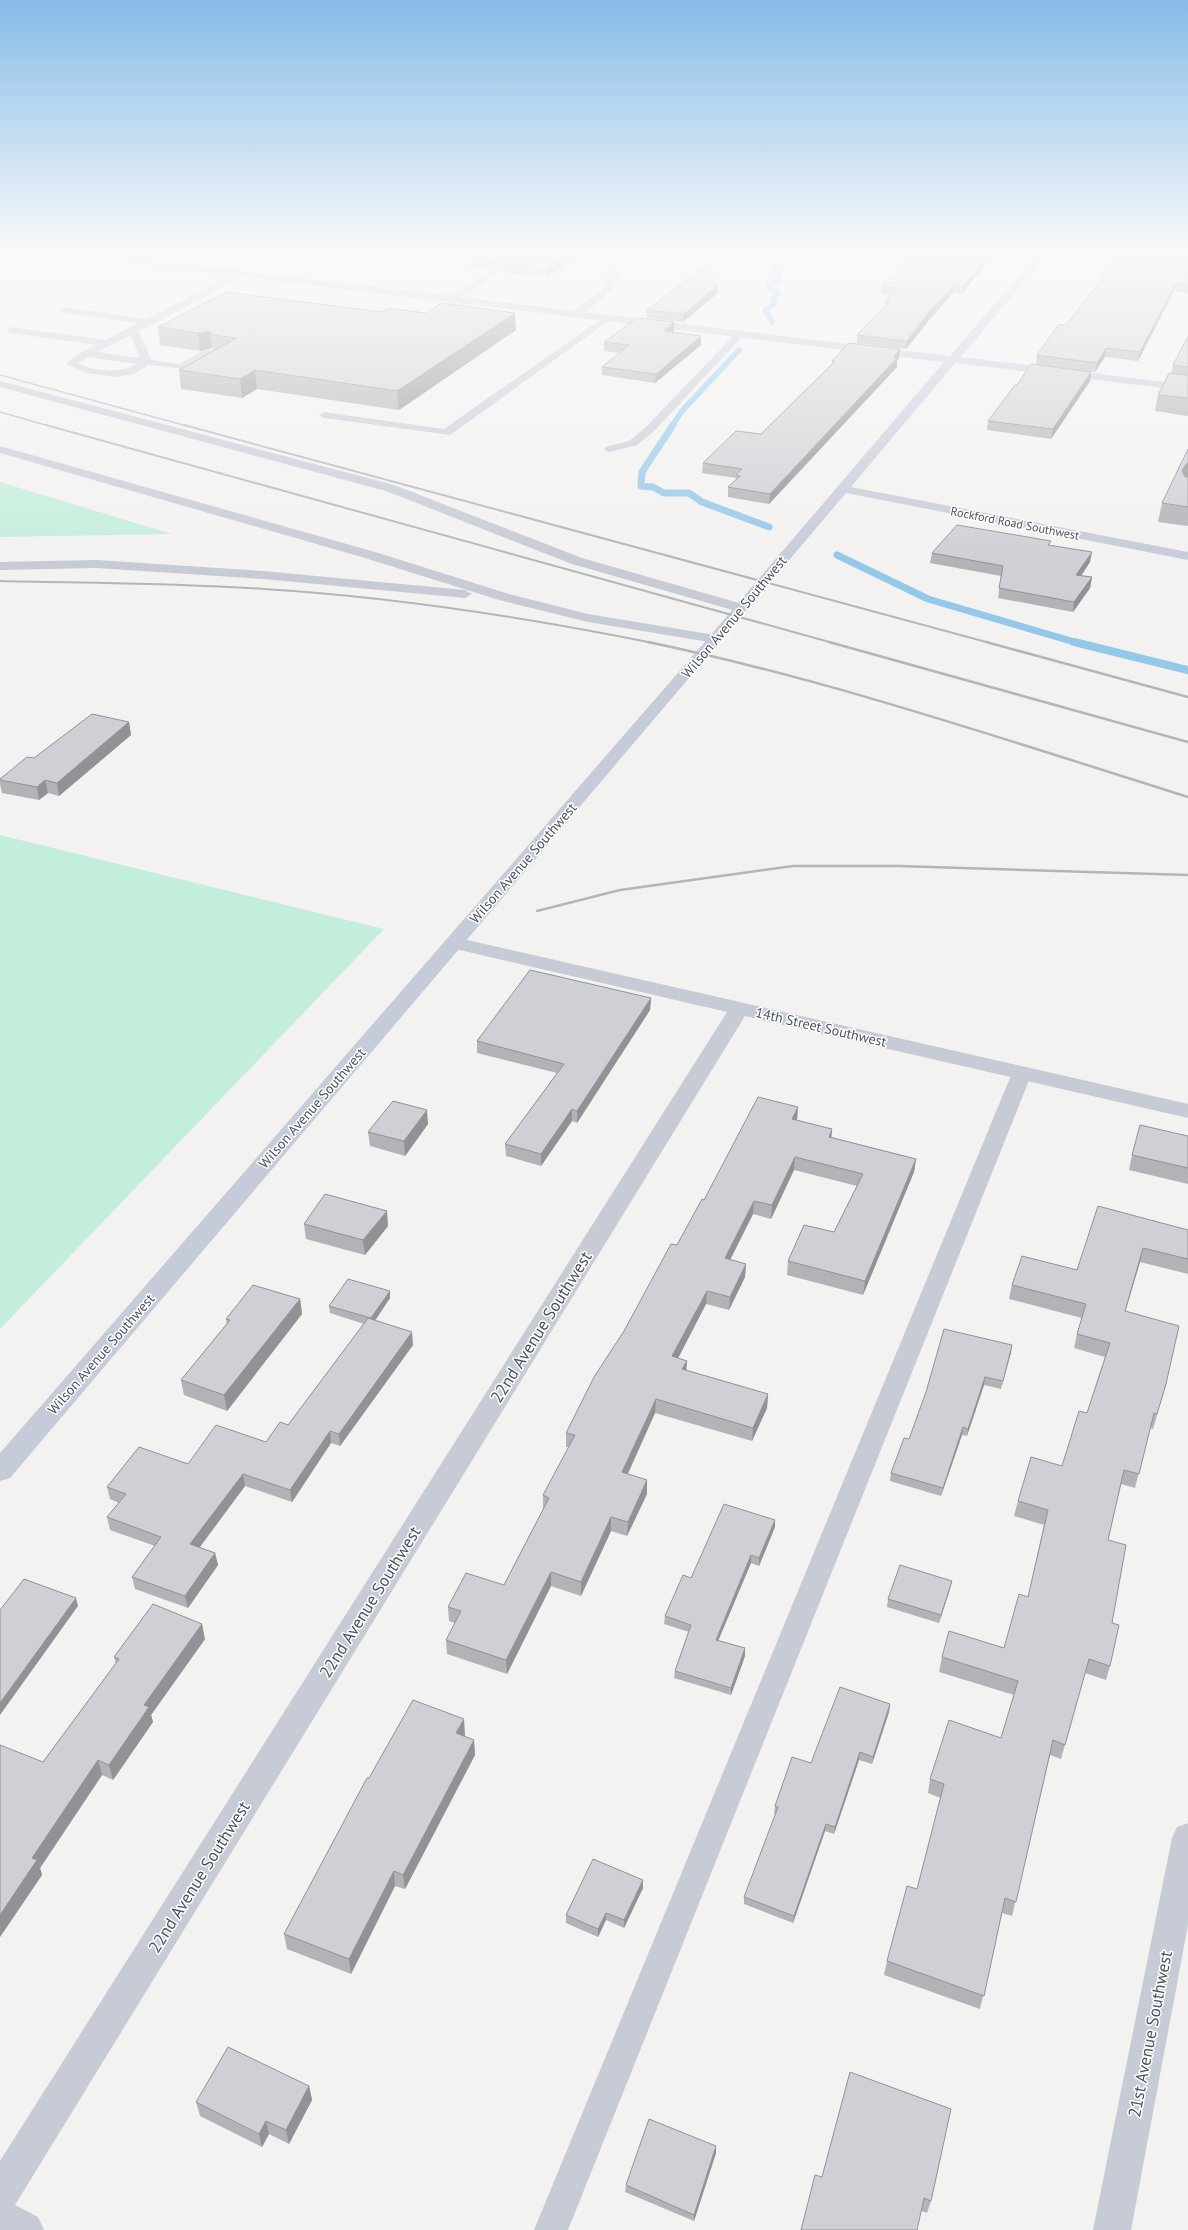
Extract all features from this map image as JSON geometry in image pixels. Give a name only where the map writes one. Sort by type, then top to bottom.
[{"type":"main road","points":[[928,356],[1188,388]]},
{"type":"main road","name":"Wilson Avenue Southwest","points":[[0,1471],[715,639],[955,356]]},
{"type":"main road","name":"Rockford Road Southwest","points":[[843,489],[1188,556]]},
{"type":"street","name":"14th Street Southwest","points":[[454,943],[1188,1111]]},
{"type":"street","name":"22nd Avenue Southwest","points":[[0,2195],[740,1008]]},
{"type":"street","name":"21st Avenue Southwest","points":[[1112,2230],[1188,1838]]},
{"type":"street","points":[[0,2218],[25,2230]]},
{"type":"lane","points":[[84,356],[71,364],[81,370],[118,374],[126,373],[147,362]]},
{"type":"lane","points":[[103,356],[182,367],[201,356]]},
{"type":"lane","points":[[145,356],[147,362]]},
{"type":"lane","points":[[324,415],[446,433],[554,356]]},
{"type":"lane","points":[[610,449],[633,443],[649,430],[719,356]]},
{"type":"lane","points":[[0,384],[390,488],[577,560],[741,608]]},
{"type":"lane","points":[[0,449],[370,556],[504,597],[588,618],[715,639]]},
{"type":"lane","points":[[0,566],[97,564],[263,575],[504,597]]},
{"type":"lane","points":[[551,2230],[1022,1073]]},
{"type":"green space","points":[[0,482],[172,534],[0,537]]},
{"type":"green space","points":[[0,835],[384,929],[0,1329]]},
{"type":"building","points":[[204,356],[450,356],[397,391],[255,370],[240,379],[179,370]]},
{"type":"building","points":[[615,356],[677,356],[656,374],[602,367]]},
{"type":"building","points":[[837,356],[895,356],[897,358],[770,494],[728,487],[740,476],[736,475],[742,469],[703,463],[736,431],[761,434],[835,361],[832,361]]},
{"type":"building","points":[[1045,356],[1101,356],[1097,363]]},
{"type":"building","points":[[1178,356],[1188,356],[1188,367],[1173,365]]},
{"type":"building","points":[[1031,364],[1091,372],[1053,429],[988,421],[1015,385],[1017,385]]},
{"type":"building","points":[[1169,373],[1188,375],[1188,398],[1158,395]]},
{"type":"building","points":[[1188,449],[1188,463],[1182,471],[1185,477],[1188,477],[1188,507],[1162,503]]},
{"type":"building","points":[[957,525],[1051,541],[1048,545],[1092,552],[1076,575],[1092,577],[1074,602],[999,588],[1003,566],[932,553]]},
{"type":"building","points":[[92,714],[129,722],[57,783],[45,780],[37,787],[0,780],[27,757],[34,758]]},
{"type":"building","points":[[530,970],[651,998],[577,1111],[572,1109],[541,1154],[505,1144],[564,1064],[477,1041]]},
{"type":"building","points":[[758,1097],[798,1107],[792,1119],[832,1129],[829,1137],[916,1159],[865,1281],[788,1261],[804,1225],[834,1232],[863,1174],[795,1157],[772,1205],[754,1201],[725,1258],[746,1264],[730,1297],[707,1291],[672,1356],[687,1361],[682,1369],[768,1394],[753,1428],[656,1399],[622,1472],[647,1480],[628,1522],[611,1517],[581,1582],[551,1572],[506,1660],[446,1640],[461,1611],[448,1607],[466,1573],[504,1585],[549,1498],[543,1495],[575,1435],[566,1433],[594,1377],[624,1331],[671,1244],[677,1245],[702,1199],[704,1200]]},
{"type":"building","points":[[393,1101],[427,1110],[404,1141],[368,1132]]},
{"type":"building","points":[[1140,1125],[1188,1136],[1188,1168],[1132,1155]]},
{"type":"building","points":[[325,1194],[387,1211],[363,1240],[304,1224]]},
{"type":"building","points":[[1098,1206],[1188,1230],[1188,1259],[1143,1248],[1125,1311],[1179,1326],[1166,1384],[1157,1414],[1154,1413],[1139,1474],[1124,1470],[1108,1540],[1126,1545],[1112,1623],[1119,1625],[1110,1666],[1089,1659],[1065,1745],[1053,1740],[1016,1902],[1005,1898],[984,1996],[887,1961],[907,1886],[917,1889],[944,1784],[930,1779],[949,1720],[1001,1738],[1018,1681],[942,1657],[949,1631],[1004,1648],[1019,1594],[1028,1597],[1048,1510],[1018,1501],[1031,1457],[1062,1466],[1079,1411],[1087,1413],[1110,1343],[1077,1334],[1086,1304],[1012,1285],[1022,1256],[1077,1270]]},
{"type":"building","points":[[348,1279],[390,1291],[371,1318],[329,1306]]},
{"type":"building","points":[[253,1285],[300,1299],[224,1395],[181,1380],[230,1320],[226,1319]]},
{"type":"building","points":[[368,1318],[412,1332],[339,1434],[330,1431],[290,1490],[243,1474],[190,1544],[215,1553],[185,1596],[132,1577],[161,1537],[107,1517],[126,1494],[107,1487],[139,1447],[188,1464],[216,1425],[266,1442],[280,1422],[288,1425]]},
{"type":"building","points":[[944,1329],[1012,1345],[1003,1381],[985,1377],[968,1429],[963,1427],[943,1488],[891,1473],[904,1438],[909,1439],[926,1392]]},
{"type":"building","points":[[724,1504],[775,1520],[759,1558],[751,1555],[716,1640],[745,1648],[731,1688],[675,1671],[691,1625],[665,1616],[683,1575],[691,1578]]},
{"type":"building","points":[[900,1565],[952,1581],[941,1615],[888,1599]]},
{"type":"building","points":[[24,1579],[76,1598],[0,1703],[0,1610]]},
{"type":"building","points":[[153,1604],[202,1624],[144,1705],[149,1707],[109,1765],[98,1760],[32,1858],[37,1860],[0,1915],[0,1745],[43,1762],[119,1659],[114,1657]]},
{"type":"building","points":[[840,1687],[890,1704],[873,1757],[860,1752],[835,1827],[826,1824],[794,1916],[744,1897],[778,1807],[775,1806],[792,1757],[811,1763]]},
{"type":"building","points":[[413,1700],[464,1719],[456,1733],[474,1740],[403,1875],[394,1871],[349,1959],[284,1934],[367,1778],[369,1778]]},
{"type":"building","points":[[593,1859],[643,1880],[624,1920],[606,1913],[598,1929],[566,1915]]},
{"type":"building","points":[[228,2047],[309,2086],[286,2130],[266,2121],[259,2134],[196,2102]]},
{"type":"building","points":[[850,2072],[951,2109],[931,2201],[924,2198],[917,2230],[801,2230],[815,2175],[822,2177]]},
{"type":"building","points":[[649,2119],[716,2146],[694,2215],[626,2185]]},
{"type":"waterway","points":[[672,426],[682,411],[733,356]]},
{"type":"waterway","points":[[673,425],[642,472],[641,486],[653,487],[664,493],[689,493],[702,502],[769,527]]},
{"type":"waterway","points":[[837,555],[928,599],[1078,643]]},
{"type":"waterway","points":[[1078,643],[1188,670]]},
{"type":"railway","points":[[0,375],[187,426]]},
{"type":"railway","points":[[0,412],[49,426]]},
{"type":"railway","points":[[46,425],[833,643]]},
{"type":"railway","points":[[184,425],[990,643]]},
{"type":"railway","points":[[0,581],[198,586],[264,589],[362,597],[459,609],[650,642]]},
{"type":"railway","points":[[650,642],[784,674],[852,693],[987,733],[1188,797]]},
{"type":"railway","points":[[829,642],[1188,742]]},
{"type":"railway","points":[[986,642],[1188,697]]},
{"type":"railway","points":[[537,911],[620,890],[793,866],[899,866],[1188,875]]}]
